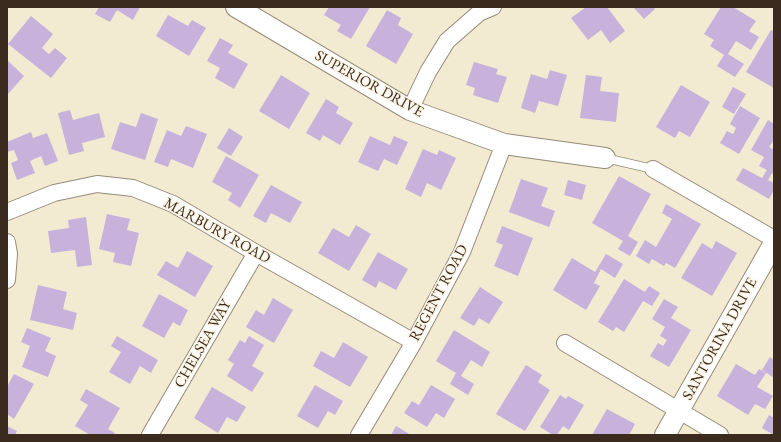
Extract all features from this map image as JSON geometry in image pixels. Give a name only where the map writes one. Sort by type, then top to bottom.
[{"type":"street","name":"SUPERIOR DRIVE","points":[[236,7],[410,110],[504,144],[605,158]]},
{"type":"street","points":[[410,110],[428,72],[447,41],[479,13],[493,7]]},
{"type":"street","name":"REGENT ROAD","points":[[359,435],[414,342],[462,252],[504,144]]},
{"type":"street","points":[[653,169],[774,239]]},
{"type":"street","name":"MARBURY ROAD","points":[[7,212],[54,193],[97,184],[133,188],[173,204],[256,253],[414,342]]},
{"type":"street","points":[[7,242],[9,254],[7,280]]},
{"type":"street","name":"SANTORINA DRIVE","points":[[665,435],[774,243]]},
{"type":"street","name":"CHELSEA WAY","points":[[150,435],[256,253]]},
{"type":"street","points":[[565,343],[720,435]]},
{"type":"lane","points":[[605,158],[653,169]]},
{"type":"building","points":[[99,7],[140,7],[133,20],[117,10],[110,22],[95,14]]},
{"type":"building","points":[[329,7],[370,7],[351,39],[337,31],[341,25],[324,15]]},
{"type":"building","points":[[586,7],[607,7],[625,31],[610,43],[601,30],[588,40],[571,18]]},
{"type":"building","points":[[633,7],[653,7],[655,9],[644,19]]},
{"type":"building","points":[[721,7],[733,7],[756,21],[749,31],[759,37],[751,50],[736,41],[728,54],[744,64],[735,77],[717,66],[724,55],[710,46],[714,40],[704,34]]},
{"type":"building","points":[[387,10],[401,18],[398,25],[413,34],[396,64],[366,46]]},
{"type":"building","points":[[168,15],[188,26],[192,20],[206,28],[189,56],[156,36]]},
{"type":"building","points":[[31,16],[53,34],[42,48],[49,54],[55,48],[67,58],[51,78],[8,44]]},
{"type":"building","points":[[771,30],[774,31],[774,88],[746,72]]},
{"type":"building","points":[[220,38],[233,45],[228,53],[248,64],[234,89],[215,78],[220,68],[207,61]]},
{"type":"building","points":[[7,60],[24,76],[7,95]]},
{"type":"building","points":[[474,62],[498,69],[496,74],[507,77],[498,103],[473,95],[475,88],[466,85]]},
{"type":"building","points":[[550,70],[567,75],[558,106],[539,101],[535,113],[521,108],[531,74],[547,79]]},
{"type":"building","points":[[281,75],[310,93],[289,129],[259,111]]},
{"type":"building","points":[[586,75],[602,77],[600,91],[619,93],[616,122],[580,118]]},
{"type":"building","points":[[681,85],[710,102],[690,137],[679,131],[675,138],[656,127]]},
{"type":"building","points":[[733,87],[746,94],[734,114],[722,107]]},
{"type":"building","points":[[326,99],[339,107],[336,113],[353,123],[340,145],[323,135],[320,141],[306,133]]},
{"type":"building","points":[[740,106],[760,118],[739,154],[720,143],[727,131],[733,134],[736,128],[730,124]]},
{"type":"building","points":[[70,110],[73,120],[99,113],[105,137],[82,143],[84,151],[69,155],[58,113]]},
{"type":"building","points":[[141,113],[158,119],[145,160],[111,149],[120,122],[136,127]]},
{"type":"building","points":[[768,120],[774,124],[774,140],[769,147],[774,150],[774,174],[772,173],[768,180],[774,183],[774,190],[769,199],[736,180],[743,168],[762,178],[767,170],[759,166],[764,157],[751,150]]},
{"type":"building","points":[[186,126],[207,134],[193,168],[171,159],[168,167],[154,162],[167,130],[181,136]]},
{"type":"building","points":[[229,128],[243,137],[231,156],[217,148]]},
{"type":"building","points":[[31,132],[33,138],[47,133],[58,161],[45,166],[41,156],[30,161],[35,173],[17,180],[11,163],[18,160],[14,150],[7,152],[7,142]]},
{"type":"building","points":[[370,136],[390,145],[394,136],[408,142],[397,165],[384,159],[378,171],[358,162]]},
{"type":"building","points":[[423,149],[437,155],[439,150],[456,158],[441,190],[427,183],[421,197],[405,189]]},
{"type":"building","points":[[226,156],[259,175],[240,208],[228,200],[232,193],[212,182]]},
{"type":"building","points":[[619,176],[651,194],[628,236],[638,242],[630,256],[618,249],[623,241],[592,223]]},
{"type":"building","points":[[521,179],[548,188],[541,206],[555,211],[549,227],[509,212]]},
{"type":"building","points":[[568,180],[586,185],[582,200],[564,195]]},
{"type":"building","points":[[271,185],[302,202],[290,223],[271,213],[266,223],[253,216]]},
{"type":"building","points":[[666,204],[701,224],[675,268],[666,263],[664,266],[652,259],[649,264],[636,256],[645,240],[656,247],[672,219],[662,213]]},
{"type":"building","points":[[107,214],[130,219],[127,230],[139,233],[131,266],[113,262],[115,253],[99,249]]},
{"type":"building","points":[[86,217],[92,265],[77,267],[75,250],[51,253],[48,231],[69,228],[68,220]]},
{"type":"building","points":[[356,225],[371,234],[349,271],[318,253],[333,228],[349,237]]},
{"type":"building","points":[[502,226],[533,238],[518,276],[494,266],[503,245],[496,242]]},
{"type":"building","points":[[716,241],[737,253],[712,296],[681,278],[702,243],[712,249]]},
{"type":"building","points":[[187,251],[213,266],[195,297],[157,275],[166,261],[178,268]]},
{"type":"building","points":[[378,252],[408,269],[396,290],[379,281],[376,288],[362,280]]},
{"type":"building","points":[[606,254],[623,264],[615,278],[601,269],[594,283],[600,286],[586,310],[553,290],[572,258],[595,272]]},
{"type":"building","points":[[624,279],[645,292],[649,286],[660,293],[652,306],[643,301],[624,332],[616,327],[613,331],[598,322]]},
{"type":"building","points":[[38,285],[67,292],[63,309],[77,313],[73,330],[30,320]]},
{"type":"building","points":[[480,287],[503,302],[489,324],[479,318],[474,326],[460,318]]},
{"type":"building","points":[[159,294],[188,310],[180,326],[173,322],[164,338],[142,326]]},
{"type":"building","points":[[273,298],[293,310],[274,343],[246,327],[256,310],[264,315]]},
{"type":"building","points":[[664,299],[678,307],[671,318],[691,330],[669,367],[650,356],[658,343],[663,346],[667,340],[660,336],[665,327],[652,319]]},
{"type":"building","points":[[27,328],[51,338],[45,351],[56,356],[48,377],[22,367],[30,346],[21,342]]},
{"type":"building","points":[[454,330],[490,352],[482,367],[471,360],[461,376],[474,384],[468,395],[450,384],[456,373],[436,361]]},
{"type":"building","points":[[117,336],[158,360],[151,373],[140,366],[130,384],[109,372],[121,352],[111,346]]},
{"type":"building","points":[[249,336],[264,345],[252,366],[264,373],[252,392],[227,376],[234,364],[228,360],[240,340],[245,343]]},
{"type":"building","points":[[343,342],[368,357],[350,387],[313,366],[321,351],[334,358]]},
{"type":"building","points":[[770,357],[774,360],[774,378],[762,370]]},
{"type":"building","points":[[736,364],[755,375],[759,369],[766,373],[757,387],[773,396],[765,409],[755,404],[748,415],[717,396]]},
{"type":"building","points":[[526,365],[542,375],[538,382],[550,390],[525,431],[496,414]]},
{"type":"building","points":[[14,374],[34,384],[14,419],[7,414],[7,387]]},
{"type":"building","points":[[315,385],[343,401],[335,415],[328,411],[318,428],[297,416]]},
{"type":"building","points":[[431,385],[455,399],[444,418],[436,413],[427,427],[404,413],[412,401],[419,405]]},
{"type":"building","points":[[212,387],[246,407],[237,422],[227,417],[218,433],[194,418]]},
{"type":"building","points":[[86,389],[120,408],[108,429],[115,433],[113,435],[90,435],[75,426],[88,405],[80,400]]},
{"type":"building","points":[[560,395],[566,399],[568,396],[584,405],[569,430],[563,426],[557,435],[553,435],[540,427]]},
{"type":"building","points":[[607,409],[635,424],[629,435],[592,435]]},
{"type":"building","points":[[769,415],[774,418],[774,435],[762,428]]},
{"type":"building","points":[[7,426],[17,431],[15,435],[7,435]]},
{"type":"building","points":[[396,426],[411,435],[391,435]]}]
